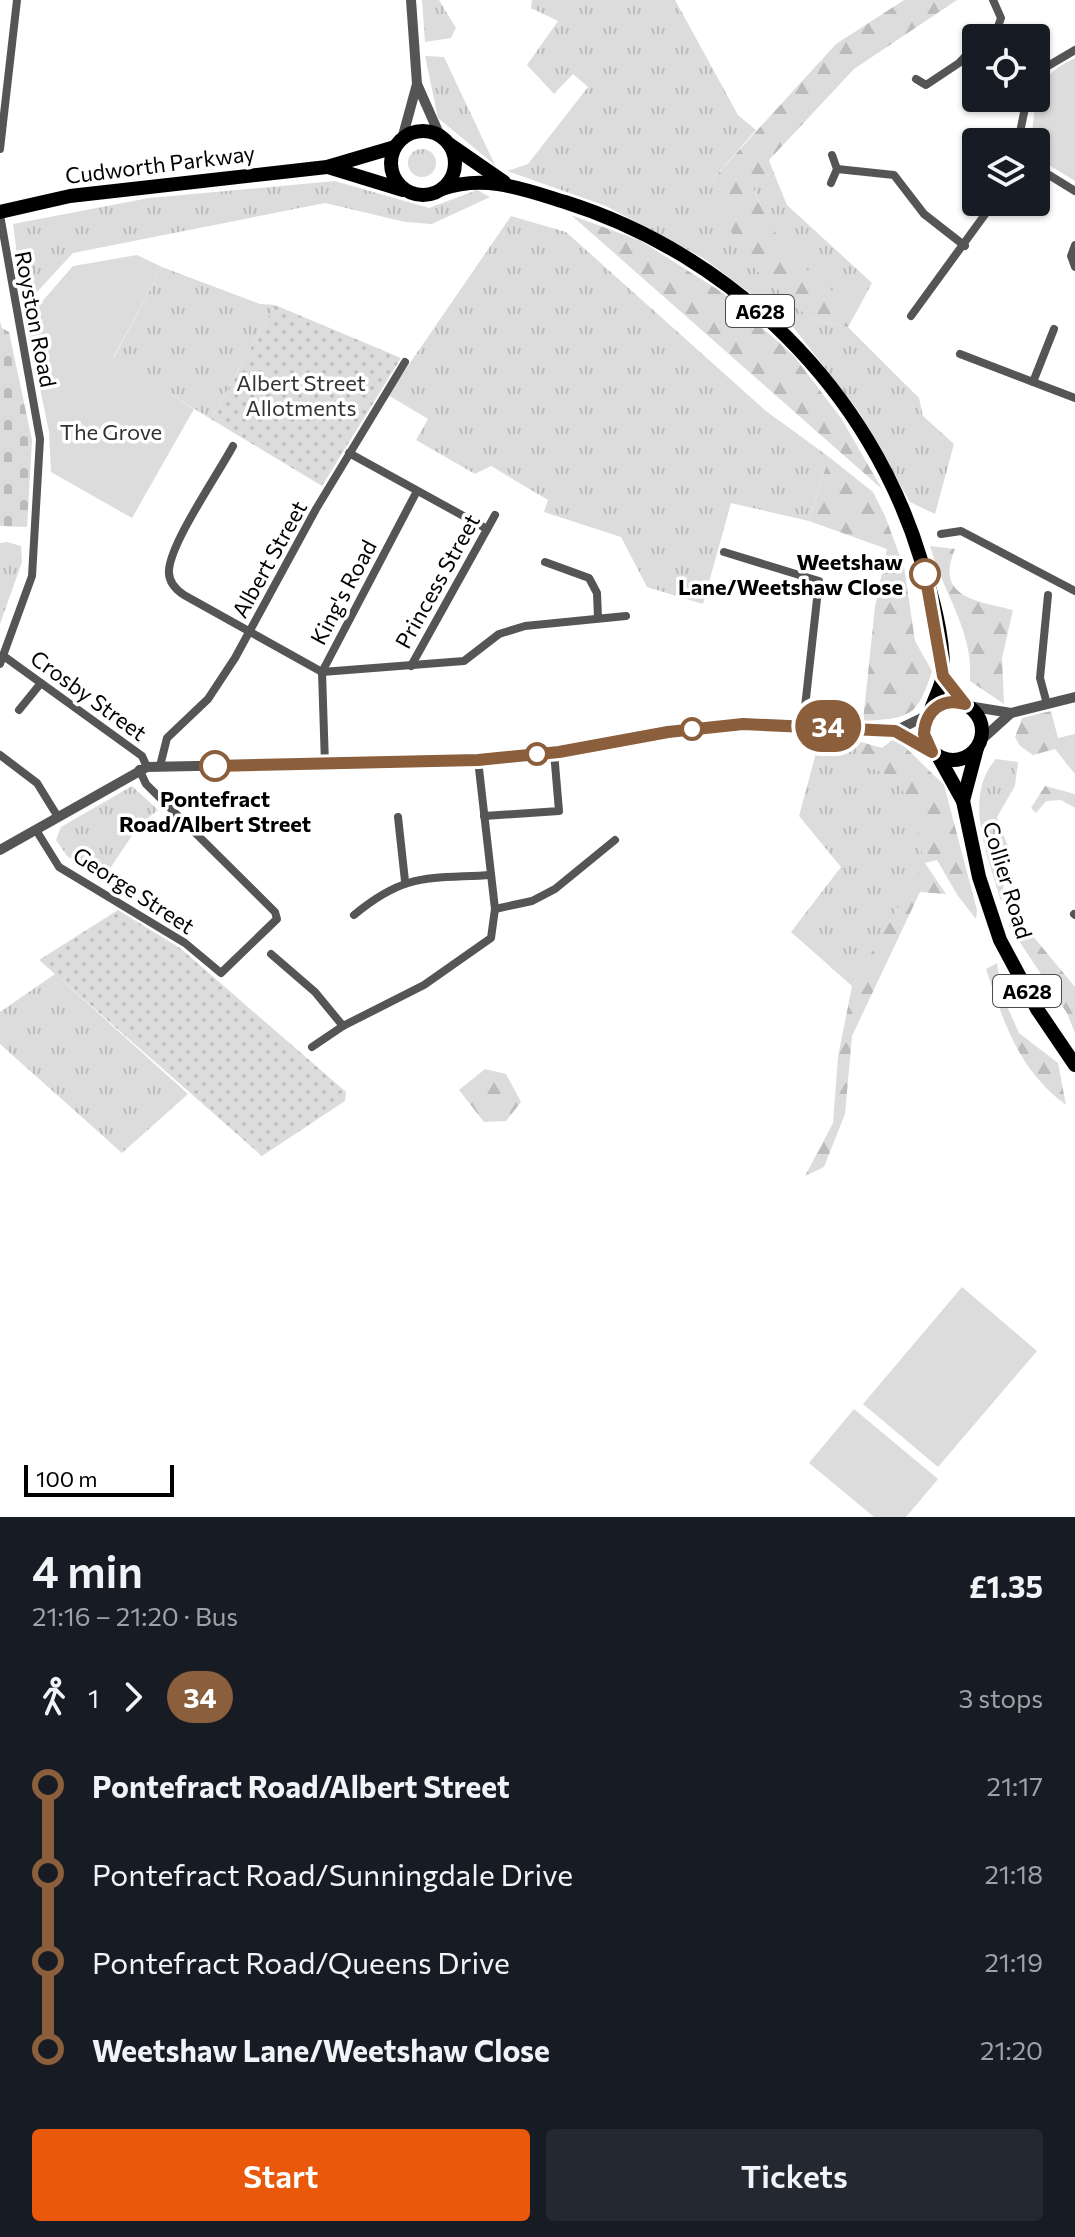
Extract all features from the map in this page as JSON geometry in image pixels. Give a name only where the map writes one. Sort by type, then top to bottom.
[{"type":"highway","name":"Cudworth Parkway","points":[[0,214],[70,196],[327,167],[398,143],[420,131],[444,140],[508,184]]},
{"type":"highway","points":[[442,189],[454,172],[453,152],[444,140]]},
{"type":"highway","points":[[398,143],[391,157],[395,178],[411,192]]},
{"type":"highway","name":"Cudworth Parkway","points":[[327,167],[422,195],[478,180],[508,184],[589,210],[666,245],[716,277],[763,313],[798,346],[841,399],[906,515],[928,585],[943,676],[929,714]]},
{"type":"highway","name":"Cudworth Parkway","points":[[943,676],[967,705]]},
{"type":"highway","points":[[929,714],[942,704],[967,705]]},
{"type":"highway","name":"A628","points":[[967,705],[980,721],[979,744]]},
{"type":"highway","name":"A628","points":[[929,714],[924,734],[935,754]]},
{"type":"highway","points":[[935,754],[955,760],[979,744]]},
{"type":"highway","name":"Collier Road","points":[[963,801],[979,744]]},
{"type":"highway","name":"Collier Road","points":[[935,754],[963,801],[979,877],[1000,940],[1037,1009],[1072,1057]]},
{"type":"street","points":[[0,149],[17,0]]},
{"type":"street","points":[[411,0],[417,84],[444,140]]},
{"type":"street","points":[[993,0],[1001,18],[999,24]]},
{"type":"street","points":[[1050,65],[1075,50]]},
{"type":"street","points":[[916,79],[926,85],[962,60]]},
{"type":"street","points":[[398,143],[417,84]]},
{"type":"street","points":[[831,183],[837,169],[832,155]]},
{"type":"street","points":[[837,169],[894,175],[924,214],[965,246]]},
{"type":"street","points":[[1050,176],[1075,191]]},
{"type":"street","name":"Royston Road","points":[[0,214],[40,439],[32,576],[2,660]]},
{"type":"street","points":[[911,316],[985,216]]},
{"type":"street","points":[[1075,245],[1071,256],[1075,267]]},
{"type":"street","points":[[1033,382],[1054,329]]},
{"type":"street","points":[[960,354],[1075,398]]},
{"type":"street","name":"Albert Street","points":[[160,766],[167,738],[213,692],[349,453],[405,362]]},
{"type":"street","points":[[233,446],[176,549],[168,572],[176,590],[322,672],[464,661],[499,634],[525,626],[626,616]]},
{"type":"street","points":[[349,453],[487,529]]},
{"type":"street","name":"King's Road","points":[[325,764],[322,672],[417,491]]},
{"type":"street","name":"Princess Street","points":[[411,666],[495,515]]},
{"type":"street","points":[[941,534],[961,531],[1075,591]]},
{"type":"street","points":[[724,552],[819,581],[803,725]]},
{"type":"street","points":[[545,562],[589,578],[597,593],[598,618]]},
{"type":"street","points":[[1047,704],[1040,678],[1048,595]]},
{"type":"street","name":"Crosby Street","points":[[2,660],[41,683],[142,756],[146,784],[275,912],[277,919],[221,973]]},
{"type":"street","points":[[19,710],[41,683]]},
{"type":"street","points":[[967,705],[1011,713],[1075,697]]},
{"type":"street","points":[[979,744],[1011,713]]},
{"type":"street","points":[[895,731],[929,714]]},
{"type":"street","points":[[0,850],[143,768],[160,766],[478,760],[743,724],[895,731],[935,754]]},
{"type":"street","points":[[484,816],[559,811],[554,752]]},
{"type":"street","points":[[0,755],[37,783],[58,817]]},
{"type":"street","points":[[312,1047],[343,1026],[424,985],[491,938],[495,909],[478,760]]},
{"type":"street","points":[[398,817],[405,881]]},
{"type":"street","name":"George Street","points":[[36,830],[59,867],[185,943],[221,973]]},
{"type":"street","points":[[495,909],[532,901],[555,889],[615,840]]},
{"type":"street","points":[[354,915],[380,894],[405,881],[491,875]]},
{"type":"street","points":[[271,954],[315,992],[343,1026]]},
{"type":"green space","points":[[422,0],[439,0],[456,28],[451,38],[425,42]]},
{"type":"green space","points":[[532,0],[675,0],[738,115],[756,130],[710,182],[810,319],[848,327],[919,398],[923,416],[954,444],[935,514],[910,502],[859,412],[790,323],[703,258],[606,206],[507,171],[528,164],[588,87],[573,74],[554,94],[527,65],[558,21],[531,8]]},
{"type":"green space","points":[[904,0],[957,0],[854,69],[769,160],[773,171],[753,188],[772,228],[795,258],[822,283],[858,309],[848,327],[810,319],[742,257],[710,182],[836,44]]},
{"type":"green space","points":[[425,56],[444,57],[495,165],[438,118]]},
{"type":"green space","points":[[1075,58],[1075,181],[1050,166],[1050,128],[1033,128],[1035,112],[1050,112],[1050,75]]},
{"type":"green space","points":[[422,149],[432,153],[436,163],[432,173],[422,177],[412,173],[408,163],[412,153]]},
{"type":"green space","points":[[773,171],[787,205],[872,283],[858,309],[810,276],[773,234],[753,188]]},
{"type":"green space","points":[[335,181],[429,208],[477,190],[490,197],[432,224],[405,222],[325,203],[73,253],[24,306],[13,224],[149,198]]},
{"type":"green space","points":[[571,215],[641,241],[723,293],[793,355],[841,418],[882,489]]},
{"type":"green space","points":[[511,216],[566,232],[766,411],[829,457],[809,521],[731,503],[703,604],[647,587],[621,537],[544,512],[548,500],[491,466],[475,474],[416,440],[428,419],[388,395]]},
{"type":"green space","name":"The Grove","points":[[137,255],[162,267],[113,358],[194,409],[132,518],[51,472],[49,432],[26,320],[73,266]]},
{"type":"green space","points":[[162,267],[260,304],[275,305],[211,419],[113,359]]},
{"type":"green space","name":"Albert Street Allotments","points":[[275,305],[401,358],[322,486],[211,419]]},
{"type":"green space","points":[[0,322],[2,328],[9,332],[32,440],[27,527],[0,526]]},
{"type":"green space","points":[[829,457],[873,492],[885,516],[904,567],[915,641],[932,671],[916,707],[892,719],[863,721],[875,607],[887,549],[809,521]]},
{"type":"green space","points":[[0,543],[21,546],[22,562],[0,624]]},
{"type":"green space","points":[[930,546],[955,549],[950,578],[963,594],[986,604],[1013,610],[1002,658],[1004,704],[970,681],[970,663],[963,629]]},
{"type":"green space","points":[[1051,711],[1058,738],[1075,734],[1075,774],[1055,749],[1033,755],[1020,746],[1015,737],[1022,718]]},
{"type":"green space","points":[[820,738],[851,739],[867,767],[895,780],[910,804],[925,863],[852,986],[791,932],[841,867],[799,816]]},
{"type":"green space","points":[[851,739],[882,748],[892,740],[903,745],[944,785],[977,910],[976,919],[937,860],[925,863],[946,894],[920,892],[852,1036],[845,1114],[824,1167],[805,1176],[833,1123],[838,1057],[852,986],[924,863],[915,818],[903,791],[882,772],[867,768]]},
{"type":"green space","points":[[996,759],[1018,762],[1015,786],[997,817],[1010,852],[1001,901],[985,846],[979,809],[986,774]]},
{"type":"green space","points":[[132,786],[158,810],[139,825],[103,879],[67,856],[56,840],[61,827]]},
{"type":"green space","points":[[1045,786],[1075,794],[1075,808],[1061,800],[1046,801],[1036,813],[1031,808]]},
{"type":"green space","points":[[1013,882],[1018,918],[1075,987],[1075,1033],[1067,1013],[1009,926]]},
{"type":"green space","points":[[118,910],[180,948],[346,1092],[345,1101],[262,1156],[39,960]]},
{"type":"green space","points":[[997,963],[1002,995],[1019,1033],[1058,1063],[1066,1105],[1036,1076],[1015,1044],[986,969]]},
{"type":"green space","points":[[55,974],[188,1094],[122,1153],[0,1044],[0,1012]]},
{"type":"green space","points":[[485,1069],[506,1074],[521,1102],[506,1121],[484,1122],[459,1090]]},
{"type":"green space","points":[[962,1287],[1037,1351],[938,1467],[863,1404]]},
{"type":"green space","points":[[854,1409],[938,1479],[906,1517],[874,1517],[809,1463]]},
{"type":"bus line","name":"34","points":[[215,766],[478,760],[559,752],[668,732],[743,724],[895,731],[932,752],[924,734],[924,725],[930,713],[942,704],[965,704],[943,676],[940,642],[925,574]]},
{"type":"place","name":"Weetshaw Lane/Weetshaw Close","points":[[925,574]]},
{"type":"place","name":"Pontefract Road/Albert Street","points":[[215,766]]}]
